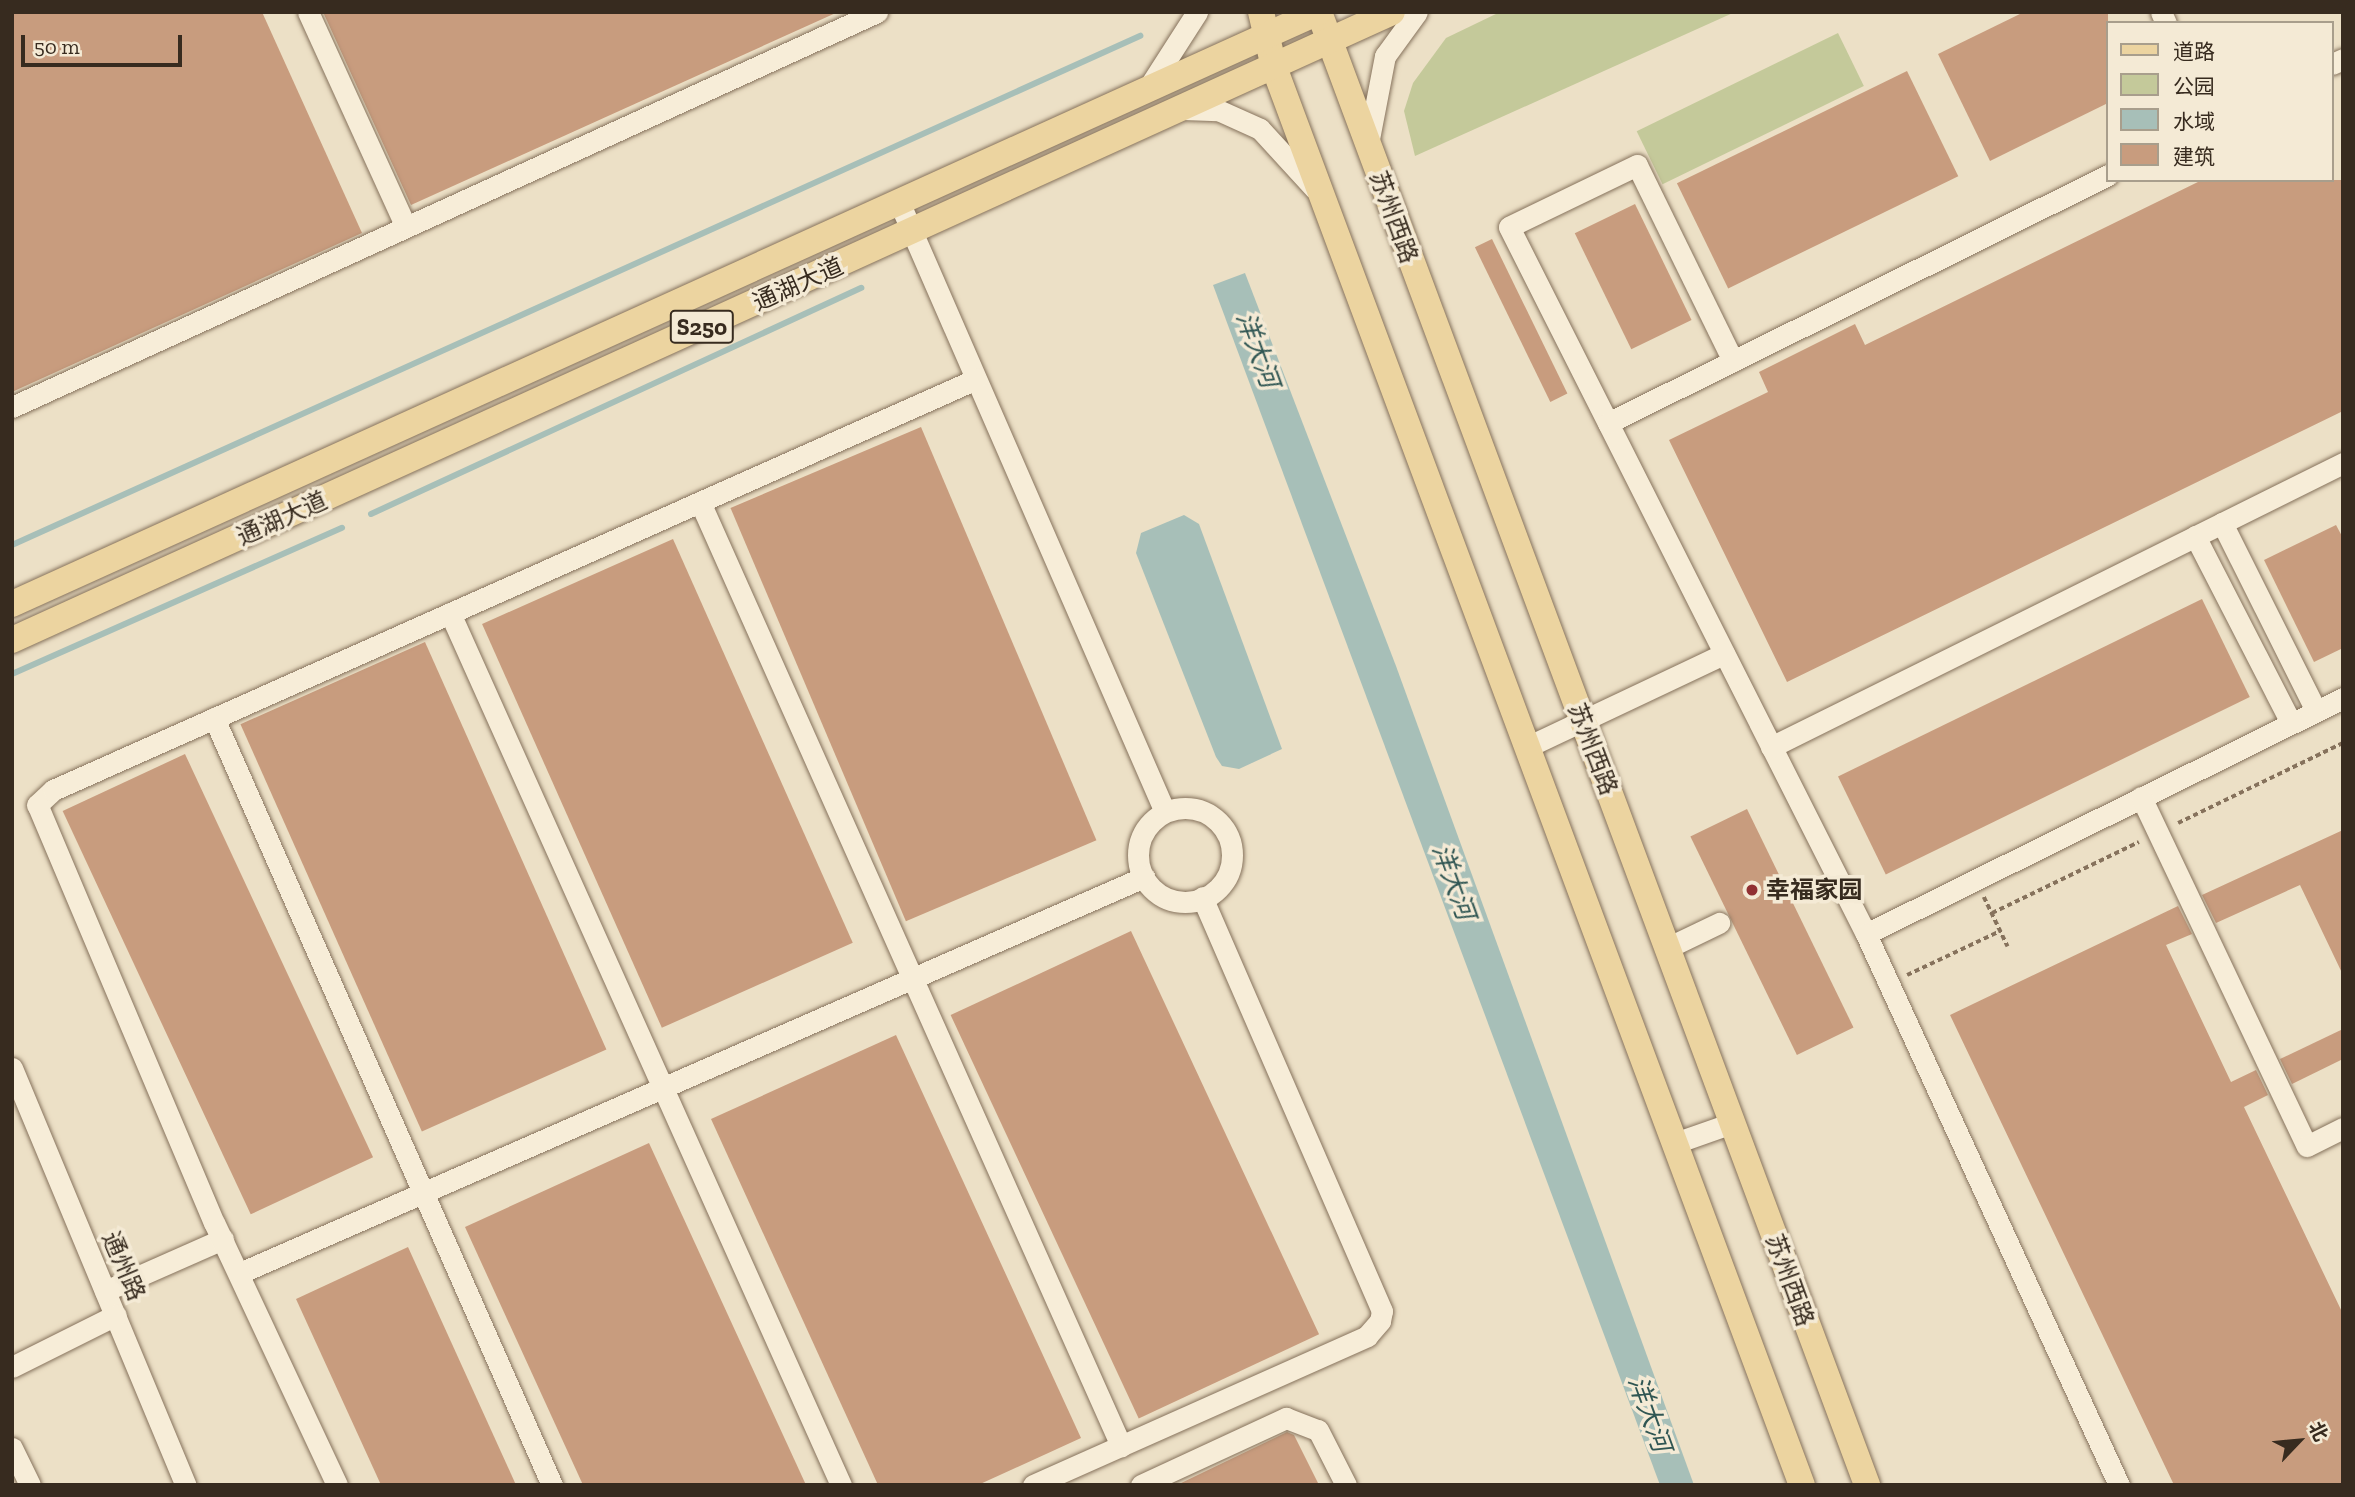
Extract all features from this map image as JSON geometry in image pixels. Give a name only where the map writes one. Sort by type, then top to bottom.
[{"type":"main road","name":"通湖大道","points":[[12,604],[1147,90],[1265,23],[1318,12]]},
{"type":"main road","name":"苏州西路","points":[[1318,12],[1867,1485]]},
{"type":"main road","name":"通湖大道","points":[[12,640],[1392,12]]},
{"type":"main road","points":[[1265,23],[1274,67],[1801,1484]]},
{"type":"street","points":[[309,12],[406,227]]},
{"type":"street","points":[[12,407],[877,12]]},
{"type":"street","points":[[1147,90],[1197,12]]},
{"type":"street","points":[[1368,146],[1385,56],[1417,12]]},
{"type":"street","points":[[1183,109],[1217,110],[1260,130],[1323,200]]},
{"type":"street","points":[[1733,361],[1637,165],[1509,227],[1866,934],[2119,1485]]},
{"type":"street","points":[[1608,423],[2106,176]]},
{"type":"street","points":[[900,204],[1165,812]]},
{"type":"street","points":[[337,1485],[242,1272],[223,1239],[37,816],[37,805],[53,790],[976,379]]},
{"type":"street","points":[[1771,747],[2343,463]]},
{"type":"street","points":[[700,502],[1121,1446]]},
{"type":"street","points":[[2222,523],[2316,711]]},
{"type":"street","points":[[2195,537],[2291,723]]},
{"type":"street","points":[[450,613],[841,1485]]},
{"type":"street","points":[[1527,747],[1724,654]]},
{"type":"street","points":[[1866,934],[2343,698]]},
{"type":"street","points":[[214,718],[552,1485]]},
{"type":"street","points":[[2141,797],[2307,1146],[2343,1128]]},
{"type":"street","points":[[1165,812],[1203,812],[1230,839],[1230,871],[1202,898],[1166,897],[1144,877],[1144,833],[1165,812]]},
{"type":"street","points":[[242,1272],[1144,877]]},
{"type":"street","points":[[1034,1485],[1376,1332],[1382,1311],[1202,898]]},
{"type":"street","points":[[1667,948],[1719,923]]},
{"type":"street","name":"通州路","points":[[12,1068],[186,1485]]},
{"type":"street","points":[[1675,1143],[1732,1123]]},
{"type":"street","points":[[105,1290],[223,1239]]},
{"type":"street","points":[[12,1367],[116,1315]]},
{"type":"street","points":[[1141,1485],[1286,1418],[1318,1430],[1346,1485]]},
{"type":"street","points":[[12,1448],[30,1485]]},
{"type":"path","points":[[1975,880],[2008,947]]},
{"type":"path","points":[[1889,984],[2000,932]]},
{"type":"green space","points":[[1500,12],[1735,12],[1415,156],[1404,111],[1413,83],[1446,38]]},
{"type":"green space","points":[[1838,33],[1864,86],[1663,184],[1637,131]]},
{"type":"water","name":"洋大河","points":[[1245,273],[1396,666],[1694,1485],[1660,1485],[1213,285]]},
{"type":"water","points":[[1184,515],[1199,524],[1282,749],[1239,769],[1222,766],[1216,757],[1136,553],[1141,533]]},
{"type":"building","points":[[12,12],[262,12],[362,233],[12,392]]},
{"type":"building","points":[[323,12],[838,12],[411,205]]},
{"type":"building","points":[[2024,12],[2108,12],[2106,104],[1990,161],[1938,54]]},
{"type":"building","points":[[1907,71],[1958,176],[1728,288],[1677,183]]},
{"type":"building","points":[[2343,180],[2343,411],[1787,682],[1669,440],[1768,392],[1759,372],[1855,324],[1865,345],[2198,182]]},
{"type":"building","points":[[1635,204],[1692,320],[1631,349],[1575,233]]},
{"type":"building","points":[[1492,239],[1567,394],[1550,402],[1475,247]]},
{"type":"building","points":[[921,427],[1096,840],[906,921],[730,508]]},
{"type":"building","points":[[2336,525],[2343,538],[2343,648],[2314,662],[2264,560]]},
{"type":"building","points":[[673,539],[853,943],[662,1028],[482,624]]},
{"type":"building","points":[[2202,599],[2250,697],[1886,875],[1838,777]]},
{"type":"building","points":[[425,642],[606,1049],[422,1132],[240,724]]},
{"type":"building","points":[[185,754],[373,1157],[251,1214],[63,811]]},
{"type":"building","name":"幸福家园","points":[[1747,809],[1854,1027],[1797,1055],[1690,837]]},
{"type":"building","points":[[2343,830],[2343,975],[2300,885],[2216,923],[2202,895]]},
{"type":"building","points":[[2178,906],[2192,934],[2166,945],[2231,1082],[2256,1070],[2268,1095],[2244,1107],[2343,1314],[2343,1485],[2174,1485],[1950,1015]]},
{"type":"building","points":[[1131,931],[1319,1334],[1139,1418],[951,1015]]},
{"type":"building","points":[[2343,1029],[2343,1059],[2292,1084],[2280,1059]]},
{"type":"building","points":[[896,1035],[1081,1438],[978,1485],[878,1485],[711,1119]]},
{"type":"building","points":[[649,1143],[806,1485],[583,1485],[465,1227]]},
{"type":"building","points":[[408,1247],[516,1485],[381,1485],[296,1299]]},
{"type":"building","points":[[1287,1432],[1294,1435],[1319,1485],[1177,1485]]},
{"type":"waterway","points":[[12,545],[1140,36]]},
{"type":"waterway","points":[[371,514],[861,288]]},
{"type":"waterway","points":[[12,674],[342,528]]},
{"type":"place","name":"幸福家园","points":[[1752,890]]}]
